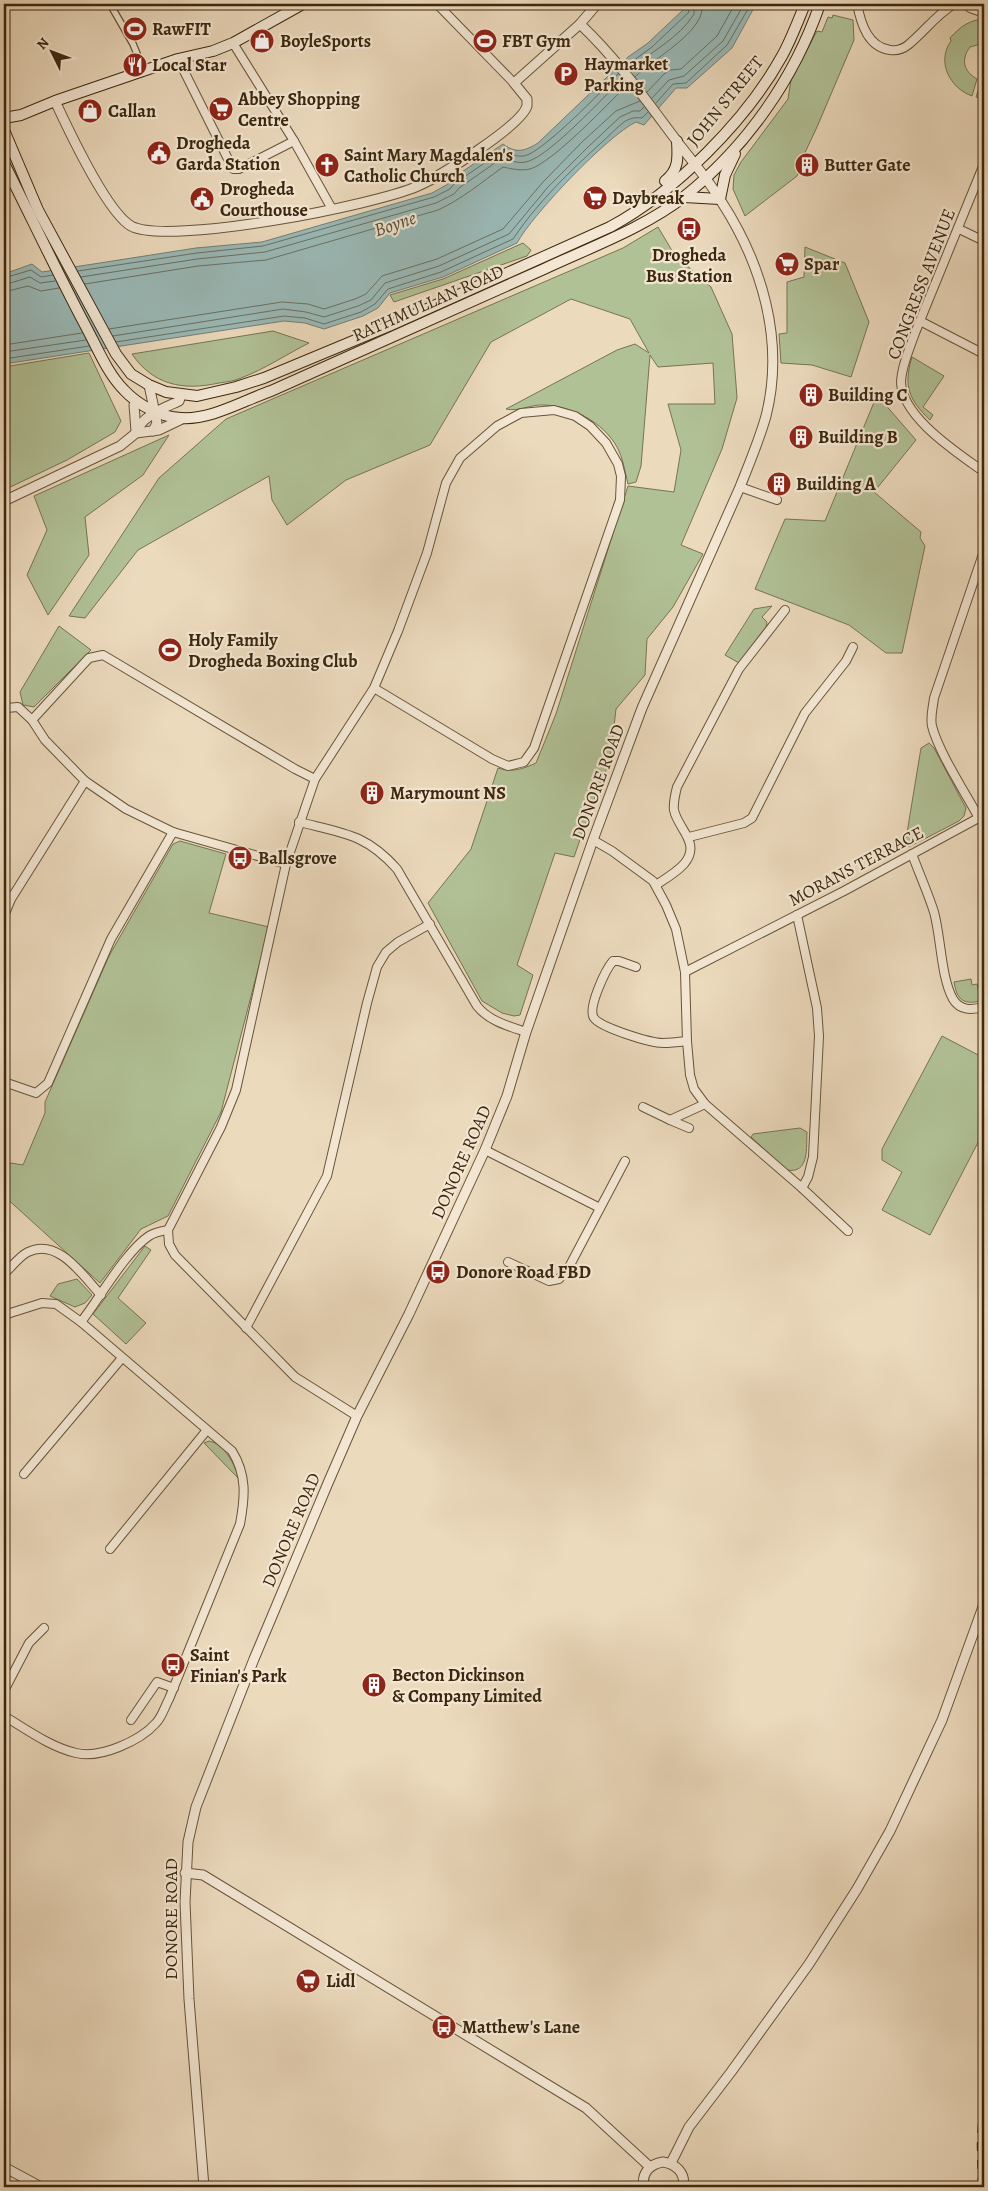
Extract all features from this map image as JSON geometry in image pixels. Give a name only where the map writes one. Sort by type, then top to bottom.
[{"type":"main road","points":[[4,118],[21,115],[55,101],[178,58],[213,51],[233,43],[303,4]]},
{"type":"main road","points":[[798,4],[798,19]]},
{"type":"main road","name":"JOHN STREET","points":[[694,164],[715,146],[764,84],[782,56],[805,4]]},
{"type":"main road","name":"JOHN STREET","points":[[705,178],[737,148],[778,92],[796,60],[820,4]]},
{"type":"main road","points":[[4,130],[38,210],[116,354],[132,374],[149,385],[166,392],[182,395]]},
{"type":"main road","points":[[636,213],[643,199],[674,174],[678,155],[676,141]]},
{"type":"main road","points":[[684,197],[720,199],[725,175],[737,148]]},
{"type":"main road","points":[[4,163],[52,262],[102,358],[123,390],[156,412],[184,418]]},
{"type":"main road","name":"RATHMULLAN ROAD","points":[[182,395],[197,396],[264,378],[388,326],[610,227],[636,213],[694,164]]},
{"type":"main road","name":"RATHMULLAN ROAD","points":[[184,418],[222,410],[270,391],[602,242],[663,211],[684,197],[705,178]]},
{"type":"street","points":[[110,4],[133,44],[144,71]]},
{"type":"street","points":[[55,101],[73,140],[103,191],[121,219],[132,226],[144,230],[180,230],[241,225],[332,209],[416,187],[445,172],[513,124],[527,108],[527,99],[514,83],[437,4]]},
{"type":"street","points":[[514,83],[580,24],[597,4]]},
{"type":"street","points":[[857,4],[867,34],[876,46],[896,51],[907,46],[944,10],[954,4]]},
{"type":"street","points":[[967,4],[970,8],[984,13]]},
{"type":"street","name":"DONORE ROAD","points":[[204,2187],[188,1999],[185,1873],[188,1842],[196,1807],[254,1659],[358,1416],[409,1314],[485,1150],[507,1096],[526,1032],[593,840],[642,708],[740,487],[766,415],[772,374],[768,307],[754,262],[746,244],[720,199],[662,120],[619,66],[580,24]]},
{"type":"street","points":[[233,43],[294,141],[332,209]]},
{"type":"street","points":[[178,58],[234,170],[294,141]]},
{"type":"street","name":"CONGRESS AVENUE","points":[[984,164],[920,321],[901,380],[904,398],[919,419],[939,438],[984,472]]},
{"type":"street","points":[[959,229],[984,241]]},
{"type":"street","points":[[920,321],[984,354]]},
{"type":"street","points":[[149,385],[157,423],[153,431]]},
{"type":"street","name":"RATHMULLAN ROAD","points":[[136,434],[138,426],[156,412],[179,401],[182,395]]},
{"type":"street","points":[[136,434],[134,405],[137,401]]},
{"type":"street","points":[[358,1416],[295,1377],[175,1255],[169,1244],[168,1230],[221,1127],[236,1090],[286,864],[299,822],[315,779],[374,688],[398,631],[427,553],[446,482],[460,458],[497,426],[521,413],[554,410],[575,416],[590,426],[606,443],[618,464],[621,476],[620,500],[550,707],[534,748],[524,762],[508,766],[492,760],[374,688]]},
{"type":"street","name":"RATHMULLAN ROAD","points":[[4,501],[120,446],[136,434],[159,430],[184,418]]},
{"type":"street","points":[[740,487],[777,500]]},
{"type":"street","points":[[982,816],[937,741],[932,725],[932,712],[934,698],[984,551]]},
{"type":"street","points":[[656,885],[684,864],[689,850],[690,842],[674,812],[677,787],[739,669],[785,610]]},
{"type":"street","points":[[688,838],[744,823],[752,818],[805,713],[846,661],[853,647]]},
{"type":"street","points":[[32,720],[89,658],[102,655],[315,779]]},
{"type":"street","points":[[5,709],[18,707],[32,720],[45,740],[85,781],[126,809],[173,832],[286,864]]},
{"type":"street","points":[[4,916],[11,899],[85,781]]},
{"type":"street","name":"MORANS TERRACE","points":[[685,972],[797,915],[982,816]]},
{"type":"street","points":[[299,822],[360,838],[382,852],[397,869],[484,1014],[526,1032]]},
{"type":"street","points":[[4,1082],[36,1093],[48,1083],[111,939],[173,832]]},
{"type":"street","points":[[593,840],[612,851],[656,885],[676,929],[685,972],[687,1041],[690,1075],[694,1089],[705,1104],[802,1188],[848,1231]]},
{"type":"street","points":[[912,854],[934,913],[948,988],[954,1000],[962,1008],[972,1010],[984,1007]]},
{"type":"street","points":[[797,915],[817,1008],[819,1036],[813,1157],[808,1177],[802,1188]]},
{"type":"street","points":[[246,1328],[327,1176],[377,967],[386,952],[398,942],[430,924]]},
{"type":"street","points":[[636,967],[613,960],[608,967],[592,1008],[593,1018],[601,1025],[650,1041],[662,1043],[687,1041]]},
{"type":"street","points":[[670,1120],[705,1104]]},
{"type":"street","points":[[643,1107],[689,1128]]},
{"type":"street","points":[[485,1150],[600,1208]]},
{"type":"street","points":[[508,1262],[549,1281],[559,1279],[569,1267],[625,1161]]},
{"type":"street","points":[[81,1322],[141,1243],[150,1235],[168,1230]]},
{"type":"street","points":[[7,1271],[28,1252],[48,1249],[67,1259],[100,1295]]},
{"type":"street","points":[[4,1315],[42,1303],[56,1304],[81,1322],[232,1451],[239,1462],[244,1478],[245,1500],[240,1524],[174,1688],[156,1723],[114,1750],[98,1754],[77,1754],[55,1746],[4,1716]]},
{"type":"street","points":[[24,1474],[122,1358]]},
{"type":"street","points":[[110,1549],[208,1430]]},
{"type":"street","points":[[671,2164],[689,2127],[732,2072],[808,1964],[857,1889],[890,1831],[942,1720],[984,1604]]},
{"type":"street","points":[[4,1691],[29,1644],[44,1628]]},
{"type":"street","points":[[131,1720],[157,1682],[174,1688]]},
{"type":"street","points":[[185,1873],[203,1875],[586,2108],[650,2167]]},
{"type":"street","points":[[644,2187],[644,2174],[650,2167],[663,2162],[678,2168],[683,2176],[683,2187]]},
{"type":"street","points":[[4,2167],[41,2187]]},
{"type":"green space","points":[[833,15],[853,20],[854,40],[801,161],[803,165],[797,176],[745,216],[733,189],[734,175],[741,162],[788,99],[791,80],[817,31],[822,32],[828,17],[832,18]]},
{"type":"green space","points":[[984,19],[984,43],[970,47],[965,56],[966,69],[977,79],[972,96],[957,87],[952,81],[945,66],[945,57],[951,41],[950,38],[961,27]]},
{"type":"green space","points":[[982,79],[984,79],[984,99],[976,97]]},
{"type":"green space","points":[[658,227],[674,254],[711,287],[732,334],[737,398],[722,449],[681,545],[703,554],[673,607],[647,639],[645,675],[616,709],[610,761],[574,857],[555,853],[517,965],[533,975],[520,1015],[514,1016],[502,1013],[482,1001],[428,903],[471,849],[498,768],[517,770],[536,763],[556,714],[628,486],[674,492],[681,450],[668,404],[715,404],[713,363],[658,367],[650,355],[641,466],[636,482],[628,484],[617,447],[604,430],[586,417],[555,406],[544,405],[516,410],[506,409],[617,350],[635,344],[649,353],[630,319],[571,299],[491,342],[430,445],[346,480],[287,525],[272,500],[269,476],[138,550],[85,618],[69,616],[159,478],[226,419],[623,248]]},
{"type":"green space","points":[[523,243],[531,250],[527,256],[394,302],[390,295],[443,279]]},
{"type":"green space","points":[[805,247],[845,263],[869,322],[851,377],[812,365],[781,363],[779,334],[787,333],[787,282],[804,277]]},
{"type":"green space","points":[[273,331],[309,343],[239,379],[206,385],[181,386],[159,379],[149,373],[132,354]]},
{"type":"green space","points":[[89,353],[121,421],[115,432],[67,460],[4,490],[4,367]]},
{"type":"green space","points":[[912,357],[944,376],[923,407],[933,415],[930,420],[917,406],[910,392],[908,376]]},
{"type":"green space","points":[[877,395],[916,440],[874,492],[921,532],[920,538],[925,546],[902,653],[886,653],[849,625],[755,589],[785,519],[825,521]]},
{"type":"green space","points":[[169,435],[143,475],[85,517],[89,555],[48,615],[27,575],[47,530],[34,496]]},
{"type":"green space","points":[[772,606],[762,617],[767,622],[766,628],[739,663],[725,655],[754,609]]},
{"type":"green space","points":[[59,626],[91,650],[34,707],[23,705],[20,692]]},
{"type":"green space","points":[[929,743],[934,748],[966,808],[964,816],[959,821],[909,847],[906,844],[906,839],[921,748]]},
{"type":"green space","points":[[180,841],[226,854],[209,913],[269,927],[221,1112],[168,1216],[141,1229],[100,1283],[4,1196],[4,1171],[11,1163],[23,1165],[45,1113],[45,1102],[109,956],[173,844]]},
{"type":"green space","points":[[971,979],[972,985],[977,984],[981,1001],[965,1001],[957,993],[954,982]]},
{"type":"green space","points":[[942,1036],[984,1058],[984,1131],[930,1235],[882,1210],[902,1172],[882,1160],[882,1149]]},
{"type":"green space","points":[[800,1128],[807,1132],[806,1152],[803,1164],[800,1168],[794,1170],[787,1170],[751,1137],[753,1134]]},
{"type":"green space","points":[[145,1246],[151,1250],[118,1298],[146,1323],[126,1344],[93,1314]]},
{"type":"green space","points":[[77,1279],[92,1295],[85,1303],[75,1307],[50,1296],[58,1284]]},
{"type":"green space","points":[[209,1441],[220,1446],[228,1456],[239,1479],[204,1443]]},
{"type":"water","name":"Boyne","points":[[684,4],[756,4],[732,48],[687,88],[676,88],[644,125],[636,122],[608,142],[554,196],[525,230],[517,243],[443,277],[390,293],[378,308],[363,316],[324,329],[305,323],[284,321],[4,364],[4,274],[32,264],[42,272],[196,248],[262,242],[432,193],[448,184],[447,182],[503,144],[512,149],[520,150],[538,143],[628,57],[648,43],[684,9],[681,6]]},
{"type":"railway","points":[[979,2187],[978,2145],[984,2014]]},
{"type":"place","name":"RawFIT","points":[[135,29]]},
{"type":"place","name":"BoyleSports","points":[[262,41]]},
{"type":"place","name":"FBT Gym","points":[[485,41]]},
{"type":"place","name":"Local Star","points":[[135,65]]},
{"type":"place","name":"Haymarket Parking","points":[[566,74]]},
{"type":"place","name":"Abbey Shopping Centre","points":[[221,109]]},
{"type":"place","name":"Callan","points":[[90,111]]},
{"type":"place","name":"Drogheda Garda Station","points":[[159,153]]},
{"type":"place","name":"Saint Mary Magdalen's Catholic Church","points":[[327,165]]},
{"type":"place","name":"Butter Gate","points":[[807,165]]},
{"type":"place","name":"Daybreak","points":[[595,198]]},
{"type":"place","name":"Drogheda Courthouse","points":[[202,199]]},
{"type":"place","name":"Drogheda Bus Station","points":[[689,229]]},
{"type":"place","name":"Spar","points":[[787,264]]},
{"type":"place","name":"Building C","points":[[811,395]]},
{"type":"place","name":"Building B","points":[[801,437]]},
{"type":"place","name":"Building A","points":[[779,484]]},
{"type":"place","name":"Holy Family Drogheda Boxing Club","points":[[170,650]]},
{"type":"place","name":"Marymount NS","points":[[372,793]]},
{"type":"place","name":"Ballsgrove","points":[[240,858]]},
{"type":"place","name":"Donore Road FBD","points":[[438,1272]]},
{"type":"place","name":"Saint Finian's Park","points":[[173,1665]]},
{"type":"place","name":"Becton Dickinson & Company Limited","points":[[374,1685]]},
{"type":"place","name":"Lidl","points":[[308,1981]]},
{"type":"place","name":"Matthew's Lane","points":[[444,2027]]}]
